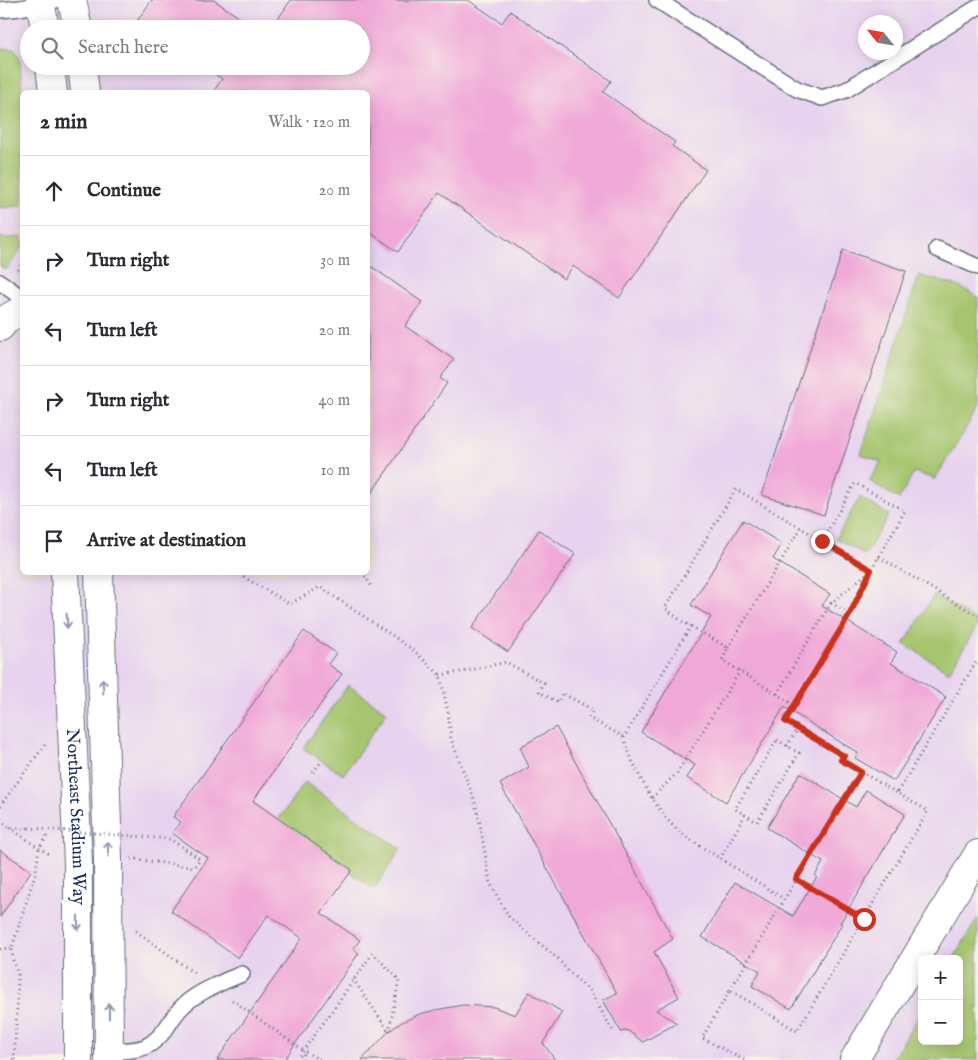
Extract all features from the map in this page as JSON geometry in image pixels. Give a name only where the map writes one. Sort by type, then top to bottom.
[{"type":"main road","points":[[72,0],[76,20]]},
{"type":"main road","points":[[51,75],[53,90]]},
{"type":"main road","points":[[83,75],[86,90]]},
{"type":"main road","points":[[0,327],[8,318],[20,311]]},
{"type":"main road","name":"Northeast Stadium Way","points":[[65,575],[78,864],[78,1060]]},
{"type":"main road","name":"Northeast Stadium Way","points":[[99,575],[108,858],[109,1056]]},
{"type":"main road","points":[[854,1060],[978,854]]},
{"type":"lane","points":[[658,0],[797,89],[822,98],[846,90],[978,7]]},
{"type":"lane","points":[[0,10],[45,8]]},
{"type":"lane","points":[[937,249],[978,267]]},
{"type":"lane","points":[[0,282],[20,297]]},
{"type":"lane","points":[[109,1056],[145,1048],[152,1044],[188,1001],[225,980],[242,974]]},
{"type":"path","points":[[730,990],[797,1031],[928,812],[841,760],[844,756],[785,721],[850,614],[871,570],[905,511],[855,483],[822,541]]},
{"type":"path","points":[[728,648],[680,620],[666,608],[736,489],[871,570]]},
{"type":"path","points":[[794,705],[722,660],[800,528]]},
{"type":"path","points":[[879,556],[978,616]]},
{"type":"path","points":[[776,694],[831,603],[871,570]]},
{"type":"path","points":[[240,575],[290,604],[320,587],[412,649],[440,675],[448,712],[451,739],[474,799],[479,818],[490,883],[509,917],[558,959],[590,991],[613,1031]]},
{"type":"path","points":[[364,575],[373,588]]},
{"type":"path","points":[[831,603],[850,614]]},
{"type":"path","points":[[691,626],[624,737],[626,747],[652,798],[679,832],[784,899]]},
{"type":"path","points":[[897,793],[978,658]]},
{"type":"path","points":[[440,675],[467,672],[506,662],[544,683],[539,692],[558,702],[562,693],[594,710],[589,718],[624,737]]},
{"type":"path","points":[[652,798],[677,773],[740,671]]},
{"type":"path","points":[[787,746],[798,728]]},
{"type":"path","points":[[0,806],[50,736]]},
{"type":"path","points":[[777,740],[787,746],[799,753],[757,822],[735,809],[777,740]]},
{"type":"path","points":[[313,772],[322,761]]},
{"type":"path","points":[[744,1060],[702,1038],[861,772]]},
{"type":"path","points":[[720,858],[745,815]]},
{"type":"path","points":[[0,820],[52,856]]},
{"type":"path","points":[[14,1060],[18,975],[13,960],[12,948],[36,871],[39,848],[46,838],[51,821]]},
{"type":"path","points":[[10,828],[170,839],[200,859],[194,867],[127,858]]},
{"type":"path","points":[[796,879],[864,919]]},
{"type":"path","points":[[0,949],[12,948]]},
{"type":"path","points":[[297,1060],[304,1051],[354,979],[373,952],[399,980],[389,1031],[354,979]]},
{"type":"path","points":[[302,1060],[304,1051]]},
{"type":"path","points":[[304,1051],[320,1060]]},
{"type":"shaded area","points":[[0,0],[978,0],[978,1060],[0,1060]]},
{"type":"green space","points":[[0,48],[14,49],[20,58],[22,90],[20,90],[20,206],[0,208]]},
{"type":"green space","points":[[20,237],[20,250],[6,270],[0,266],[0,238]]},
{"type":"green space","points":[[919,275],[958,286],[978,297],[978,408],[935,479],[914,472],[899,499],[869,481],[881,462],[861,454]]},
{"type":"green space","points":[[860,497],[889,515],[865,555],[836,538]]},
{"type":"green space","points":[[934,595],[978,622],[978,625],[949,672],[904,644]]},
{"type":"green space","points":[[348,685],[387,712],[343,775],[303,748]]},
{"type":"green space","points":[[305,782],[401,849],[374,889],[278,820]]},
{"type":"green space","points":[[978,918],[978,1060],[892,1060],[918,1018],[918,1045],[963,1045],[963,955],[955,955]]},
{"type":"building","points":[[152,0],[214,0],[243,20],[138,20]]},
{"type":"building","points":[[291,0],[468,0],[502,23],[510,11],[611,81],[603,92],[675,142],[672,146],[706,170],[619,298],[573,266],[564,279],[439,193],[398,252],[370,232],[370,90],[214,90],[222,79],[216,75],[370,75],[370,20],[277,20]]},
{"type":"building","points":[[843,250],[906,271],[824,515],[762,495]]},
{"type":"building","points":[[370,265],[422,302],[405,326],[454,360],[440,378],[447,383],[370,495]]},
{"type":"building","points":[[743,520],[782,544],[773,559],[830,594],[822,606],[897,652],[891,663],[946,697],[894,781],[855,758],[858,753],[784,707],[726,802],[687,778],[695,765],[641,732],[711,617],[691,605]]},
{"type":"building","points":[[539,530],[575,554],[508,652],[472,628]]},
{"type":"building","points":[[304,631],[336,653],[328,664],[342,674],[253,801],[352,870],[321,913],[360,940],[353,949],[359,953],[284,1060],[217,1060],[302,938],[268,915],[238,958],[171,911],[208,858],[172,833],[181,822],[173,817]]},
{"type":"building","points":[[556,727],[673,939],[654,952],[679,997],[656,1010],[677,1023],[643,1042],[627,1030],[621,1032],[603,1000],[617,993],[500,784],[529,767],[520,747]]},
{"type":"building","points":[[800,773],[856,807],[866,790],[905,814],[791,1009],[752,986],[760,971],[702,937],[735,882],[793,916],[817,877],[815,876],[823,862],[767,828]]},
{"type":"building","points":[[0,850],[31,871],[0,917]]},
{"type":"building","points":[[529,992],[562,1012],[543,1043],[555,1060],[362,1060],[389,1031],[402,1022],[420,1014],[463,1005],[494,1007],[515,1015]]},
{"type":"route","points":[[822,541],[871,570],[850,614],[785,721],[844,756],[841,760],[861,772],[796,879],[864,919]]}]
